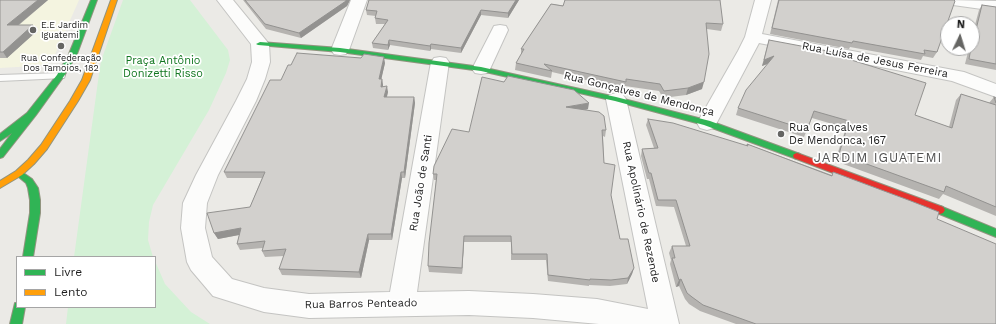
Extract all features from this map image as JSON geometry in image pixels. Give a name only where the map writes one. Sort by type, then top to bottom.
[{"type":"main road","points":[[0,155],[60,76],[73,54],[94,0]]},
{"type":"main road","points":[[0,185],[19,173],[44,147],[86,80],[114,0]]},
{"type":"main road","name":"Rua Gonçalves de Mendonça","points":[[260,44],[340,50],[440,62],[482,69],[616,99],[708,123],[915,200],[996,233]]},
{"type":"main road","points":[[0,138],[33,113]]},
{"type":"main road","points":[[0,172],[19,173],[29,181],[33,188],[35,213],[28,256]]},
{"type":"main road","points":[[16,324],[19,308]]},
{"type":"street","points":[[225,0],[260,44]]},
{"type":"street","points":[[340,50],[359,0]]},
{"type":"street","points":[[708,123],[753,37],[763,0]]},
{"type":"street","points":[[953,0],[996,6]]},
{"type":"street","points":[[482,69],[500,30]]},
{"type":"street","name":"Rua Luísa de Jesus Ferreira","points":[[753,37],[957,76],[996,91]]},
{"type":"street","name":"Rua Barros Penteado","points":[[260,44],[261,62],[256,79],[207,175],[195,202],[193,228],[200,262],[223,288],[264,300],[309,306],[402,303],[469,303],[597,311],[658,324]]},
{"type":"street","name":"Rua João de Santi","points":[[402,303],[440,62]]},
{"type":"street","points":[[957,76],[996,84]]},
{"type":"street","name":"Rua Apolinário de Rezende","points":[[616,99],[665,324]]},
{"type":"lane","points":[[0,78],[60,76]]},
{"type":"shaded area","name":"E.E Jardim Iguatemi","points":[[0,0],[79,0],[53,59],[47,64],[0,68]]},
{"type":"green space","name":"Praça Antônio Donizetti Risso","points":[[123,0],[190,0],[228,50],[230,60],[226,73],[209,110],[153,205],[149,222],[148,240],[153,256],[74,256],[101,61]]},
{"type":"green space","points":[[156,263],[165,284],[191,312],[210,324],[66,324],[68,308],[156,308]]},
{"type":"building","points":[[0,0],[38,0],[7,25],[33,25],[3,52],[0,52]]},
{"type":"building","points":[[245,0],[346,1],[299,33],[265,24]]},
{"type":"building","points":[[369,0],[516,0],[508,13],[481,10],[461,48],[431,44],[430,46],[389,40],[388,45],[372,43],[388,20],[375,18],[377,11],[366,10]]},
{"type":"building","points":[[565,0],[720,0],[723,24],[706,23],[709,54],[704,82],[688,88],[664,91],[660,84],[626,79],[626,82],[544,64],[552,71],[516,63],[524,49],[521,49],[551,4],[563,6]]},
{"type":"building","points":[[779,0],[955,1],[950,16],[940,16],[940,44],[937,52],[924,50],[925,54],[853,41],[852,43],[772,28]]},
{"type":"building","points":[[982,5],[996,7],[996,64],[969,59],[970,56],[980,56],[979,16]]},
{"type":"building","points":[[769,40],[849,55],[848,59],[926,83],[915,115],[952,128],[961,94],[996,105],[996,207],[946,186],[944,192],[839,154],[849,121],[814,111],[807,130],[738,108],[746,90],[774,56],[764,60]]},
{"type":"building","points":[[297,53],[361,58],[364,54],[384,57],[379,79],[382,79],[381,87],[387,86],[384,97],[414,97],[404,172],[401,172],[391,234],[368,234],[359,272],[279,269],[286,249],[262,251],[265,241],[237,244],[241,228],[214,233],[207,213],[250,207],[265,172],[224,172],[270,80],[281,80],[288,65],[291,65]]},
{"type":"building","points":[[508,76],[574,90],[589,103],[566,107],[599,112],[604,116],[606,130],[602,130],[604,163],[615,165],[611,195],[620,239],[628,239],[634,268],[628,278],[590,280],[548,275],[547,254],[512,254],[511,236],[464,236],[462,268],[428,266],[429,243],[437,174],[433,174],[434,166],[452,129],[469,132],[482,77],[504,82]]},
{"type":"building","points":[[648,119],[673,123],[748,146],[747,144],[832,176],[833,172],[939,212],[937,219],[996,244],[996,324],[756,324],[703,305],[687,293],[681,279],[679,280],[672,258],[675,258],[672,246],[690,246],[676,200],[658,200],[651,173],[649,173],[642,149],[658,148]]},
{"type":"traffic: fast","points":[[0,155],[60,76],[73,54],[94,0]]},
{"type":"traffic: fast","points":[[260,44],[340,50],[481,69],[616,99],[707,123],[797,156]]},
{"type":"traffic: fast","points":[[0,138],[33,113]]},
{"type":"traffic: fast","points":[[19,173],[29,181],[33,188],[35,200],[35,213],[28,256]]},
{"type":"traffic: fast","points":[[940,210],[996,233]]},
{"type":"traffic: fast","points":[[16,324],[19,308]]},
{"type":"traffic: slow","points":[[0,185],[19,173],[31,162],[44,147],[74,101],[86,80],[114,0]]},
{"type":"traffic: jam","points":[[797,156],[940,210]]},
{"type":"place","name":"E.E Jardim Iguatemi","points":[[33,30]]},
{"type":"place","name":"Rua Confederação Dos Tamoios, 182","points":[[61,46]]},
{"type":"place","name":"Rua Gonçalves De Mendonca, 167","points":[[781,134]]},
{"type":"district","name":"JARDIM IGUATEMI","points":[[878,158]]}]
